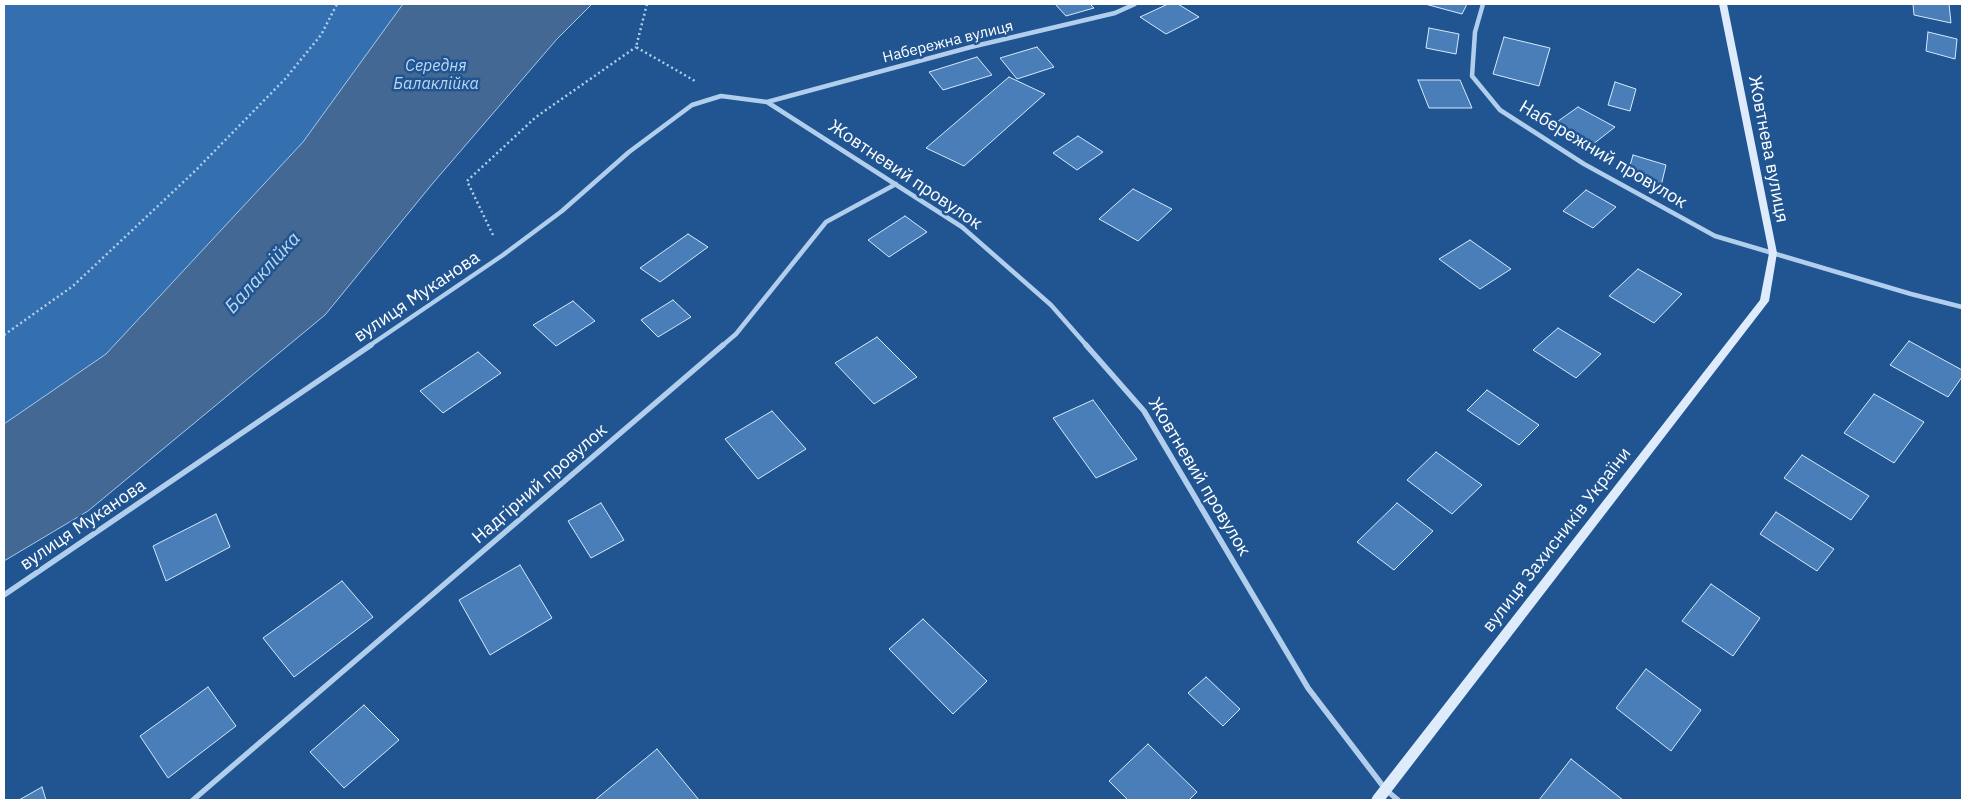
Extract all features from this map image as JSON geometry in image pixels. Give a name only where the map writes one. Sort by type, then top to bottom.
[{"type":"street","name":"Набережна вулиця","points":[[767,102],[971,46],[1115,13],[1135,4]]},
{"type":"street","name":"Набережний провулок","points":[[1483,4],[1475,32],[1472,76],[1500,110],[1584,164],[1715,236],[1962,307]]},
{"type":"street","name":"Жовтнева вулиця","points":[[1723,4],[1773,254],[1764,301]]},
{"type":"street","name":"Жовтневий провулок","points":[[721,96],[767,102],[962,227],[1051,305],[1144,411],[1308,688],[1386,790],[1398,800]]},
{"type":"street","name":"вулиця Муканова","points":[[4,595],[503,255],[562,211],[629,152],[692,105],[721,96]]},
{"type":"street","name":"Надгірний провулок","points":[[193,800],[736,334],[826,222],[896,184]]},
{"type":"street","name":"вулиця Захисників України","points":[[1377,800],[1764,301]]},
{"type":"path","points":[[4,336],[73,286],[195,171],[285,79],[321,35],[337,4]]},
{"type":"path","points":[[503,255],[467,181],[536,117],[636,47],[647,4]]},
{"type":"path","points":[[636,47],[721,96]]},
{"type":"shaded area","points":[[4,4],[403,4],[303,142],[106,354],[4,424]]},
{"type":"water","name":"Середня Балаклійка","points":[[403,4],[592,4],[557,39],[433,183],[325,315],[88,511],[4,561],[4,424],[106,354],[303,142]]},
{"type":"building","points":[[1055,4],[1090,4],[1094,8],[1066,16]]},
{"type":"building","points":[[1168,4],[1178,4],[1199,17],[1166,34],[1140,17]]},
{"type":"building","points":[[1425,4],[1467,4],[1462,14]]},
{"type":"building","points":[[1913,4],[1949,4],[1951,23],[1914,15]]},
{"type":"building","points":[[1429,28],[1459,34],[1456,54],[1426,48]]},
{"type":"building","points":[[1928,32],[1957,39],[1955,59],[1926,51]]},
{"type":"building","points":[[1504,37],[1550,48],[1539,86],[1493,74]]},
{"type":"building","points":[[1037,47],[1054,67],[1017,79],[1000,58]]},
{"type":"building","points":[[977,57],[992,75],[943,90],[929,72]]},
{"type":"building","points":[[1009,77],[1045,94],[964,166],[926,148]]},
{"type":"building","points":[[1418,80],[1460,80],[1472,108],[1429,108]]},
{"type":"building","points":[[1615,82],[1636,89],[1630,111],[1608,105]]},
{"type":"building","points":[[1578,107],[1615,127],[1592,145],[1554,124]]},
{"type":"building","points":[[1078,136],[1103,152],[1077,170],[1053,153]]},
{"type":"building","points":[[1633,155],[1666,165],[1661,186],[1627,176]]},
{"type":"building","points":[[1133,189],[1172,209],[1138,241],[1099,219]]},
{"type":"building","points":[[1586,190],[1616,207],[1593,228],[1563,211]]},
{"type":"building","points":[[905,216],[927,232],[889,257],[868,240]]},
{"type":"building","points":[[688,234],[708,247],[660,282],[640,268]]},
{"type":"building","points":[[1470,240],[1511,269],[1480,289],[1439,259]]},
{"type":"building","points":[[1638,269],[1682,294],[1654,323],[1609,296]]},
{"type":"building","points":[[673,300],[691,317],[658,337],[641,320]]},
{"type":"building","points":[[573,301],[595,321],[556,346],[533,325]]},
{"type":"building","points":[[1558,328],[1601,354],[1576,378],[1533,350]]},
{"type":"building","points":[[877,337],[917,377],[874,404],[835,363]]},
{"type":"building","points":[[1909,341],[1962,370],[1962,377],[1948,397],[1890,365]]},
{"type":"building","points":[[478,352],[501,373],[443,413],[420,391]]},
{"type":"building","points":[[1487,390],[1539,425],[1519,445],[1467,410]]},
{"type":"building","points":[[1874,394],[1924,422],[1894,463],[1844,433]]},
{"type":"building","points":[[1093,400],[1137,459],[1096,478],[1053,418]]},
{"type":"building","points":[[772,411],[806,449],[758,479],[725,439]]},
{"type":"building","points":[[1436,452],[1482,485],[1452,514],[1407,480]]},
{"type":"building","points":[[1802,455],[1869,496],[1851,520],[1784,478]]},
{"type":"building","points":[[601,503],[624,540],[591,558],[568,521]]},
{"type":"building","points":[[1397,503],[1433,531],[1394,570],[1357,542]]},
{"type":"building","points":[[1776,512],[1834,549],[1817,571],[1760,534]]},
{"type":"building","points":[[216,514],[230,547],[166,581],[153,546]]},
{"type":"building","points":[[520,565],[552,618],[490,655],[459,600]]},
{"type":"building","points":[[342,581],[373,617],[294,677],[263,638]]},
{"type":"building","points":[[1711,584],[1760,618],[1733,656],[1682,621]]},
{"type":"building","points":[[923,619],[987,681],[953,714],[889,649]]},
{"type":"building","points":[[1646,669],[1701,710],[1671,751],[1616,708]]},
{"type":"building","points":[[1206,677],[1240,709],[1223,726],[1188,693]]},
{"type":"building","points":[[208,687],[236,726],[168,778],[140,736]]},
{"type":"building","points":[[364,705],[399,740],[344,788],[310,752]]},
{"type":"building","points":[[1148,744],[1197,792],[1189,800],[1128,800],[1109,781]]},
{"type":"building","points":[[657,749],[699,800],[595,800]]},
{"type":"building","points":[[1571,759],[1623,800],[1539,800]]},
{"type":"building","points":[[42,787],[46,800],[19,800]]},
{"type":"water label","name":"Балаклійка","points":[[263,273]]}]
